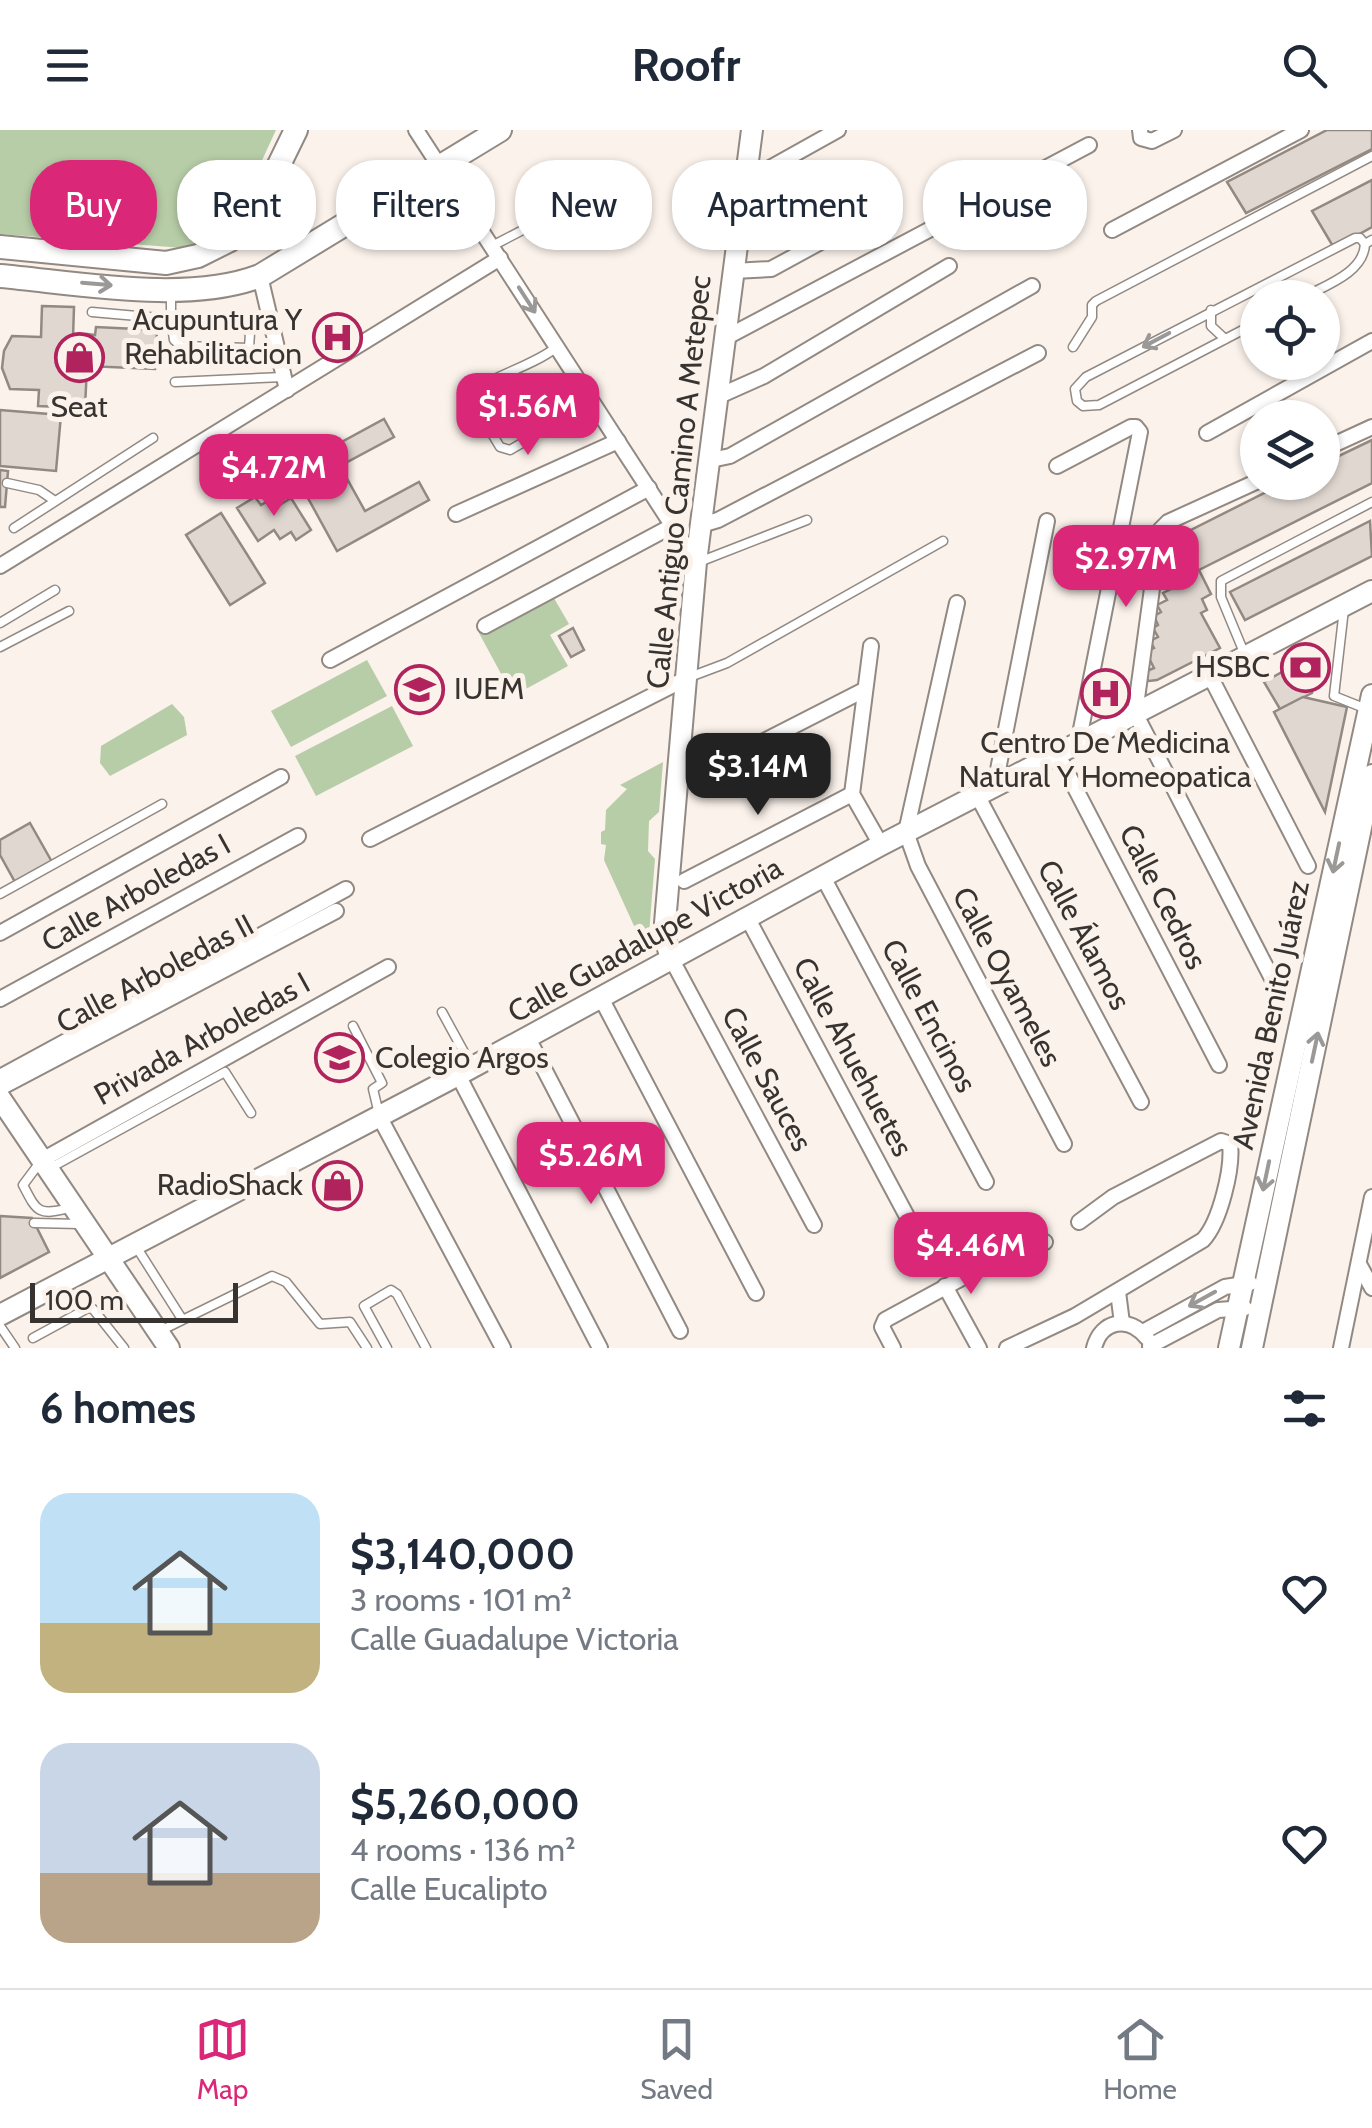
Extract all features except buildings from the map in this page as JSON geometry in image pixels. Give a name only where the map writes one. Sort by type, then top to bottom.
[{"type":"main road","points":[[0,247],[166,262],[198,256],[230,240],[254,214],[296,130]]},
{"type":"main road","points":[[453,160],[500,130]]},
{"type":"main road","points":[[0,276],[172,290],[238,284],[260,276],[336,231]]},
{"type":"street","points":[[416,130],[436,160]]},
{"type":"street","name":"Calle Antiguo Camino A Metepec","points":[[748,160],[752,130]]},
{"type":"street","points":[[784,160],[838,130]]},
{"type":"street","points":[[1140,130],[1142,138],[1152,141],[1174,130]]},
{"type":"street","points":[[1112,230],[1301,130]]},
{"type":"street","points":[[725,338],[1089,145]]},
{"type":"street","name":"Calle Antiguo Camino A Metepec","points":[[672,960],[664,923],[696,562],[712,460],[735,250]]},
{"type":"street","points":[[732,271],[771,269],[806,250]]},
{"type":"street","points":[[0,566],[496,252],[696,562]]},
{"type":"street","points":[[719,396],[764,376],[949,266]]},
{"type":"street","points":[[260,276],[285,384]]},
{"type":"street","points":[[712,460],[730,456],[1032,286]]},
{"type":"street","points":[[1207,433],[1372,341]]},
{"type":"street","points":[[701,525],[718,520],[1038,353]]},
{"type":"street","points":[[1340,442],[1372,427]]},
{"type":"street","points":[[1057,466],[1131,428],[1140,432],[1078,744]]},
{"type":"street","points":[[456,514],[618,441]]},
{"type":"street","points":[[330,660],[650,488]]},
{"type":"street","points":[[1240,488],[1168,522],[1160,530],[1135,713],[1279,992]]},
{"type":"street","points":[[986,790],[1046,521]]},
{"type":"street","points":[[485,626],[672,526]]},
{"type":"street","name":"Calle Guadalupe Victoria","points":[[0,1314],[528,1038],[881,845],[1372,592]]},
{"type":"street","points":[[906,832],[957,603]]},
{"type":"street","points":[[871,646],[852,794],[881,845]]},
{"type":"street","points":[[1209,674],[1308,866]]},
{"type":"street","points":[[370,839],[687,678]]},
{"type":"street","points":[[698,775],[864,690]]},
{"type":"street","name":"Avenida Benito Juárez","points":[[1228,1348],[1370,702]]},
{"type":"street","name":"Calle Cedros","points":[[1058,754],[1220,1064]]},
{"type":"street","name":"Avenida Benito Juárez","points":[[1252,1348],[1372,776]]},
{"type":"street","points":[[0,932],[282,777]]},
{"type":"street","name":"Calle Álamos","points":[[986,790],[1140,1102]]},
{"type":"street","points":[[684,881],[852,794]]},
{"type":"street","name":"Calle Oyameles","points":[[906,832],[918,866],[1064,1144]]},
{"type":"street","name":"Calle Arboledas I","points":[[0,999],[298,836]]},
{"type":"street","name":"Calle Encinos","points":[[823,876],[986,1182]]},
{"type":"street","points":[[0,1077],[346,889]]},
{"type":"street","name":"Calle Arboledas II","points":[[0,1088],[336,911]]},
{"type":"street","name":"Calle Ahuehuetes","points":[[747,917],[910,1222]]},
{"type":"street","name":"Calle Sauces","points":[[672,960],[814,1224]]},
{"type":"street","name":"Privada Arboledas I","points":[[45,1165],[388,967]]},
{"type":"street","points":[[601,998],[756,1293]]},
{"type":"street","points":[[528,1038],[680,1331]]},
{"type":"street","points":[[465,1071],[600,1348]]},
{"type":"street","points":[[0,1098],[164,1340]]},
{"type":"street","points":[[380,1116],[504,1348]]},
{"type":"street","points":[[1008,1348],[1075,1316],[1203,1240],[1218,1217],[1230,1144],[1221,1141],[1113,1198],[1079,1222]]},
{"type":"street","points":[[1341,1348],[1372,1197]]},
{"type":"street","points":[[892,1348],[882,1323],[1017,1248],[1045,1242]]},
{"type":"street","points":[[1360,1264],[1372,1288]]},
{"type":"street","points":[[1148,1342],[1224,1287],[1243,1282],[1266,1285]]},
{"type":"street","points":[[945,1286],[979,1348]]},
{"type":"street","points":[[1118,1292],[1122,1322],[1148,1342]]},
{"type":"street","points":[[1148,1342],[1218,1310],[1236,1306],[1260,1310]]},
{"type":"street","points":[[1075,1316],[1100,1332]]},
{"type":"street","points":[[1094,1348],[1100,1332],[1122,1322]]},
{"type":"lane","points":[[1073,347],[1092,317],[1096,301],[1372,156]]},
{"type":"lane","points":[[1240,331],[1099,405],[1083,406],[1077,401],[1075,389],[1086,377],[1355,238],[1369,242],[1362,260],[1334,280]]},
{"type":"lane","points":[[496,252],[515,240]]},
{"type":"lane","points":[[92,312],[171,320],[244,328],[250,333],[250,346],[245,350],[180,346],[174,340],[171,320],[172,290]]},
{"type":"lane","points":[[1211,310],[1211,326],[1225,339]]},
{"type":"lane","points":[[504,375],[534,436],[510,450],[500,447],[482,417],[474,390],[504,375],[541,359],[557,347]]},
{"type":"lane","points":[[175,382],[285,384]]},
{"type":"lane","points":[[14,528],[153,438]]},
{"type":"lane","points":[[7,483],[39,490],[55,501]]},
{"type":"lane","points":[[1246,655],[1220,597],[1221,581],[1372,502]]},
{"type":"lane","points":[[696,562],[807,520]]},
{"type":"lane","points":[[687,678],[727,664],[943,541]]},
{"type":"lane","points":[[0,622],[56,590]]},
{"type":"lane","points":[[1344,604],[1333,693],[1339,701],[1370,702]]},
{"type":"lane","points":[[0,647],[70,611]]},
{"type":"lane","points":[[0,894],[162,804]]},
{"type":"lane","points":[[442,1012],[465,1071]]},
{"type":"lane","points":[[353,1026],[382,1083],[373,1089],[380,1116]]},
{"type":"lane","points":[[79,1216],[41,1212],[24,1185],[45,1165],[226,1072],[251,1113]]},
{"type":"lane","points":[[34,1223],[79,1216]]},
{"type":"lane","points":[[135,1244],[182,1319]]},
{"type":"lane","points":[[164,1340],[182,1319],[272,1276],[286,1282],[320,1324],[350,1322],[369,1348],[385,1345],[364,1306],[391,1290],[397,1294],[426,1348]]},
{"type":"lane","points":[[33,1338],[93,1308],[124,1348]]},
{"type":"lane","points":[[0,1326],[15,1348]]},
{"type":"green space","points":[[0,130],[276,130],[262,160],[177,160],[177,248],[157,246],[157,160],[30,160],[30,236],[0,234]]},
{"type":"green space","points":[[551,593],[569,624],[550,635],[568,666],[513,696],[479,633]]},
{"type":"green space","points":[[367,660],[387,696],[291,747],[271,711]]},
{"type":"green space","points":[[172,704],[184,717],[187,735],[110,776],[100,763],[101,746]]},
{"type":"green space","points":[[392,706],[413,746],[316,796],[295,756]]},
{"type":"green space","points":[[663,762],[659,812],[649,821],[648,851],[655,859],[649,934],[640,939],[604,860],[606,845],[601,844],[601,832],[605,830],[606,810],[627,789],[620,785]]},
{"type":"place","name":"Acupuntura Y Rehabilitacion","points":[[337,337]]},
{"type":"place","name":"Seat","points":[[79,358]]},
{"type":"place","name":"HSBC","points":[[1305,667]]},
{"type":"place","name":"IUEM","points":[[419,689]]},
{"type":"place","name":"Centro De Medicina Natural Y Homeopatica","points":[[1105,694]]},
{"type":"place","name":"Colegio Argos","points":[[340,1058]]},
{"type":"place","name":"RadioShack","points":[[338,1185]]}]
